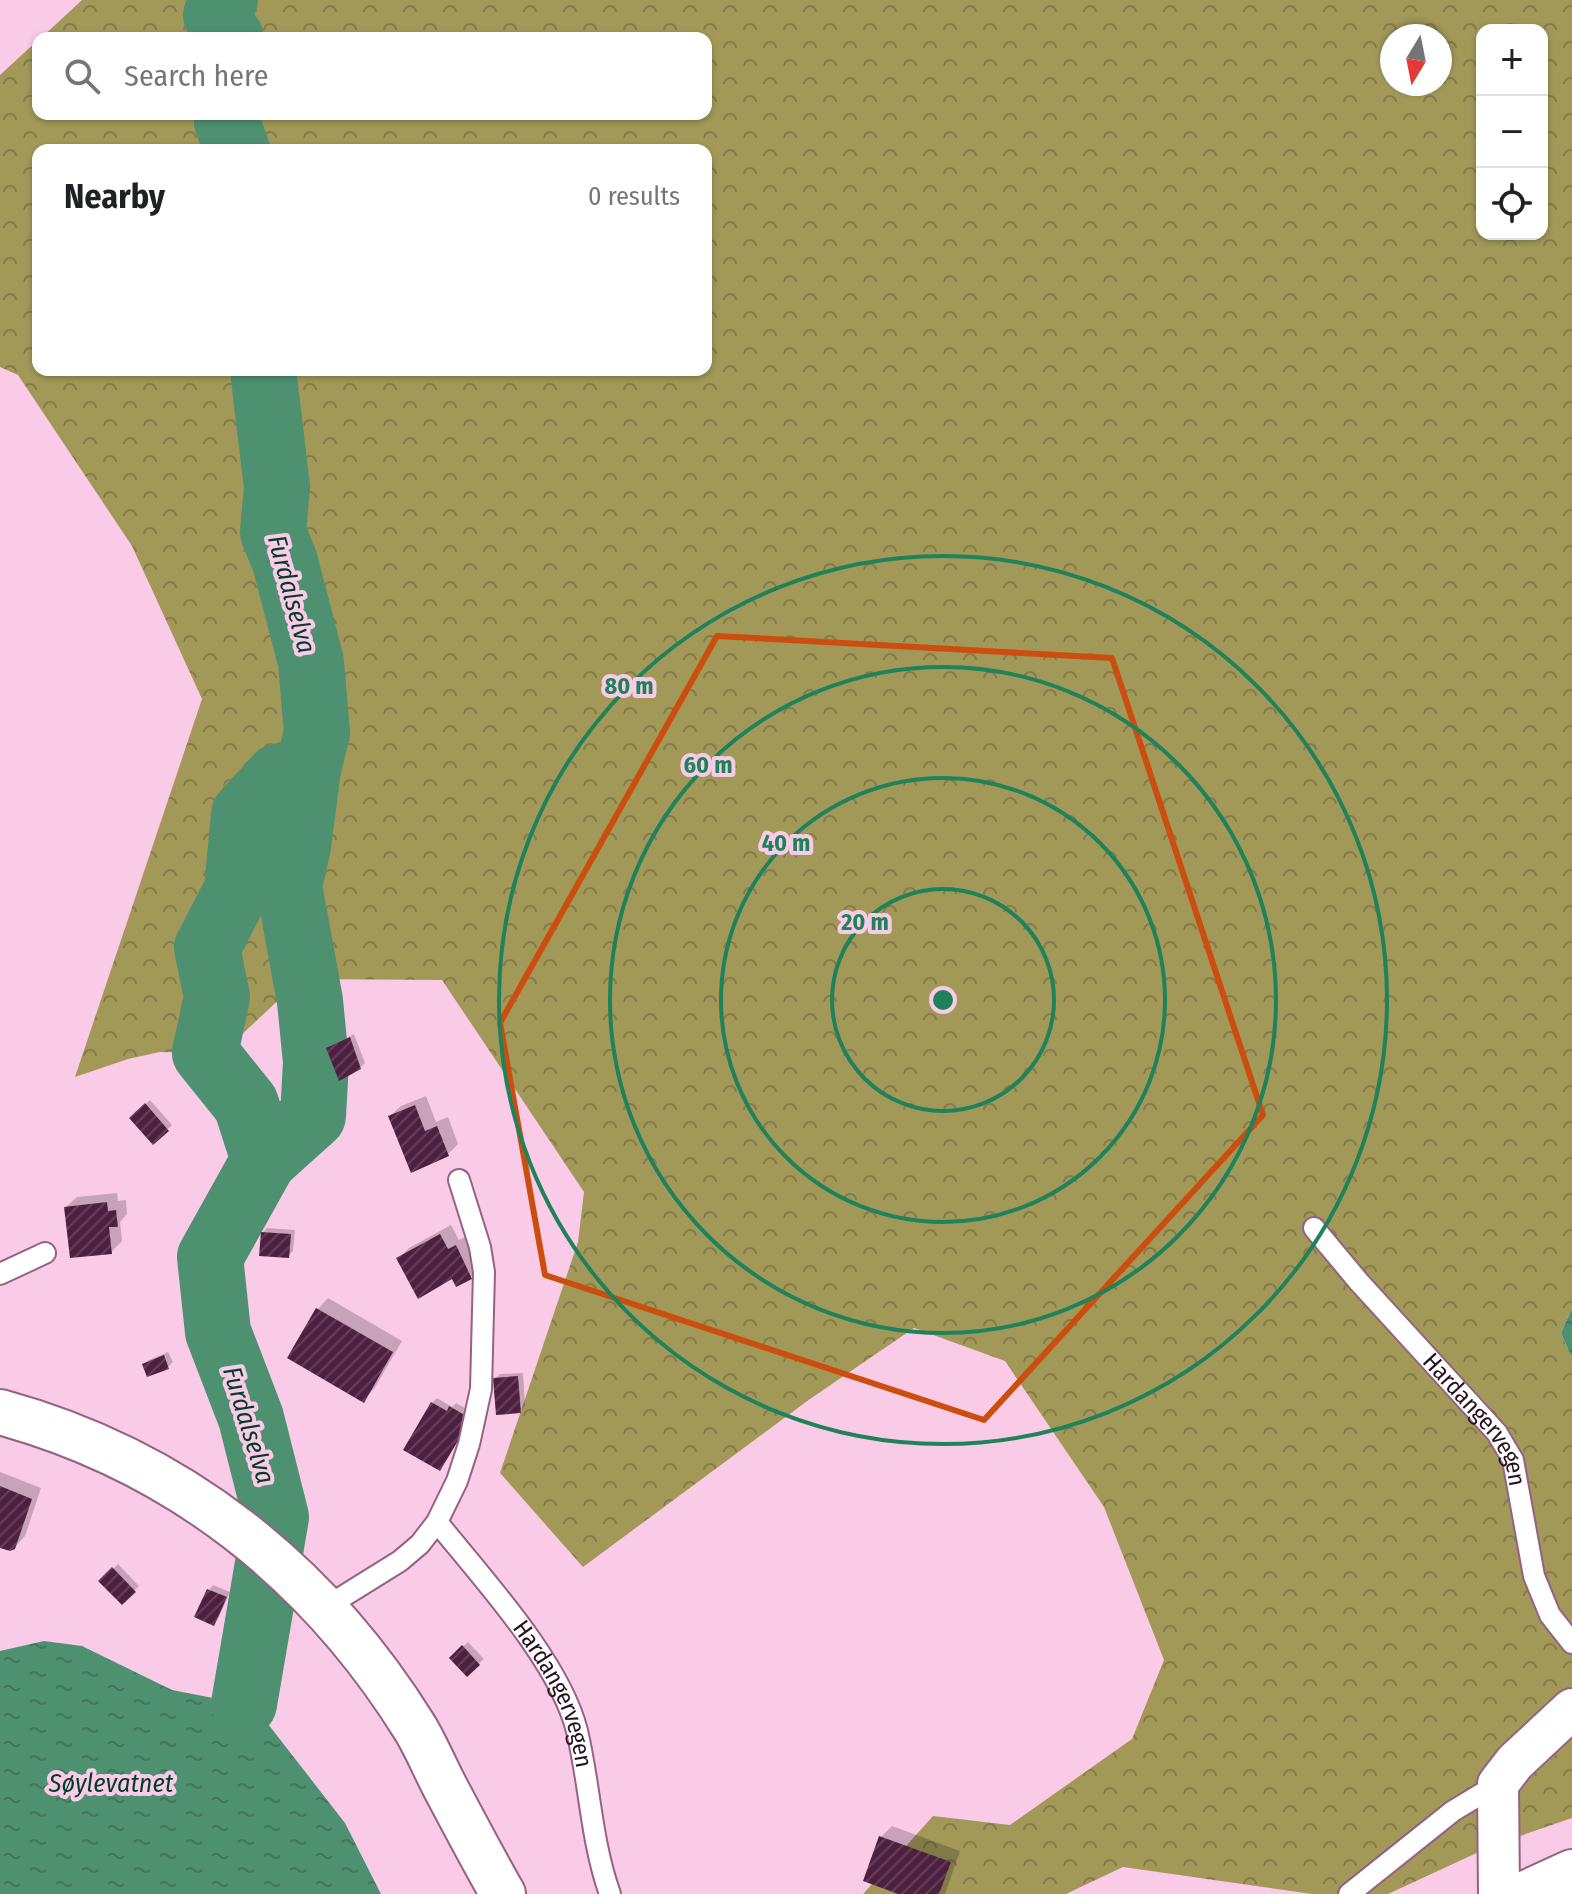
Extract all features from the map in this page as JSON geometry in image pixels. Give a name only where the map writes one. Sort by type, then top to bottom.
[{"type":"main road","points":[[0,1412],[103,1449],[181,1489],[252,1539],[326,1607],[368,1658],[416,1730],[503,1894]]},
{"type":"main road","points":[[1524,1894],[1572,1872]]},
{"type":"street","points":[[1499,1894],[1498,1784],[1515,1762],[1572,1709]]},
{"type":"lane","points":[[326,1607],[400,1561],[420,1544],[437,1522],[457,1481],[469,1444],[481,1389],[484,1272],[480,1247],[459,1180]]},
{"type":"lane","name":"Hardangervegen","points":[[1314,1228],[1497,1433],[1513,1460],[1534,1576],[1550,1615],[1572,1643]]},
{"type":"lane","points":[[0,1274],[45,1253]]},
{"type":"lane","name":"Hardangervegen","points":[[437,1522],[502,1602],[557,1680],[576,1729],[599,1863],[610,1894]]},
{"type":"lane","points":[[1349,1894],[1453,1811],[1498,1784]]},
{"type":"highlighted area","points":[[717,636],[1112,658],[1263,1115],[984,1420],[545,1275],[500,1023]]},
{"type":"green space","points":[[82,0],[1572,0],[1572,1308],[1561,1333],[1572,1358],[1572,1818],[1494,1845],[1388,1894],[1312,1894],[1123,1867],[1066,1894],[863,1894],[933,1816],[1010,1825],[1132,1739],[1164,1660],[1104,1507],[1005,1361],[914,1328],[810,1399],[583,1567],[500,1473],[578,1242],[584,1192],[442,980],[301,979],[222,1053],[160,1052],[75,1077],[202,699],[132,546],[18,375],[0,367],[0,75],[32,46],[32,120],[712,120],[712,32],[47,32]]},
{"type":"water","points":[[1572,1308],[1572,1358],[1561,1333]]},
{"type":"water","name":"Søylevatnet","points":[[44,1641],[82,1646],[172,1690],[254,1706],[345,1823],[381,1894],[0,1894],[0,1651]]},
{"type":"building","points":[[350,1037],[361,1069],[339,1081],[326,1048]]},
{"type":"building","points":[[145,1103],[169,1131],[153,1145],[129,1118]]},
{"type":"building","points":[[415,1105],[425,1131],[437,1126],[449,1156],[411,1173],[388,1116]]},
{"type":"building","points":[[107,1202],[108,1211],[116,1210],[118,1227],[109,1227],[112,1254],[70,1258],[64,1207]]},
{"type":"building","points":[[261,1232],[291,1234],[289,1258],[259,1256]]},
{"type":"building","points":[[440,1234],[448,1249],[456,1245],[472,1279],[456,1287],[452,1279],[418,1299],[396,1258]]},
{"type":"building","points":[[316,1308],[393,1352],[364,1403],[287,1358]]},
{"type":"building","points":[[164,1355],[169,1369],[147,1377],[142,1364]]},
{"type":"building","points":[[518,1376],[521,1413],[496,1415],[493,1378]]},
{"type":"building","points":[[431,1402],[447,1411],[449,1406],[463,1414],[462,1434],[440,1471],[403,1450]]},
{"type":"building","points":[[0,1486],[32,1499],[15,1549],[10,1551],[0,1548]]},
{"type":"building","points":[[112,1567],[136,1592],[122,1605],[98,1581]]},
{"type":"building","points":[[207,1589],[227,1597],[214,1626],[194,1617]]},
{"type":"building","points":[[462,1645],[480,1665],[467,1677],[449,1658]]},
{"type":"building","points":[[879,1836],[951,1862],[939,1894],[898,1894],[863,1881]]},
{"type":"waterway","name":"Furdalselva","points":[[225,0],[216,15],[226,32]]},
{"type":"waterway","name":"Furdalselva","points":[[227,120],[235,144]]},
{"type":"waterway","name":"Furdalselva","points":[[244,1704],[276,1517],[251,1418],[218,1332],[210,1257],[264,1160],[246,1104],[205,1053],[217,997],[207,948],[237,890],[244,814],[278,777],[308,769],[317,733],[311,662],[285,562],[273,532],[277,487],[264,376]]},
{"type":"waterway","name":"Furdalselva","points":[[264,1160],[313,1116],[316,1062],[310,1001],[289,886],[298,846],[308,769]]}]
